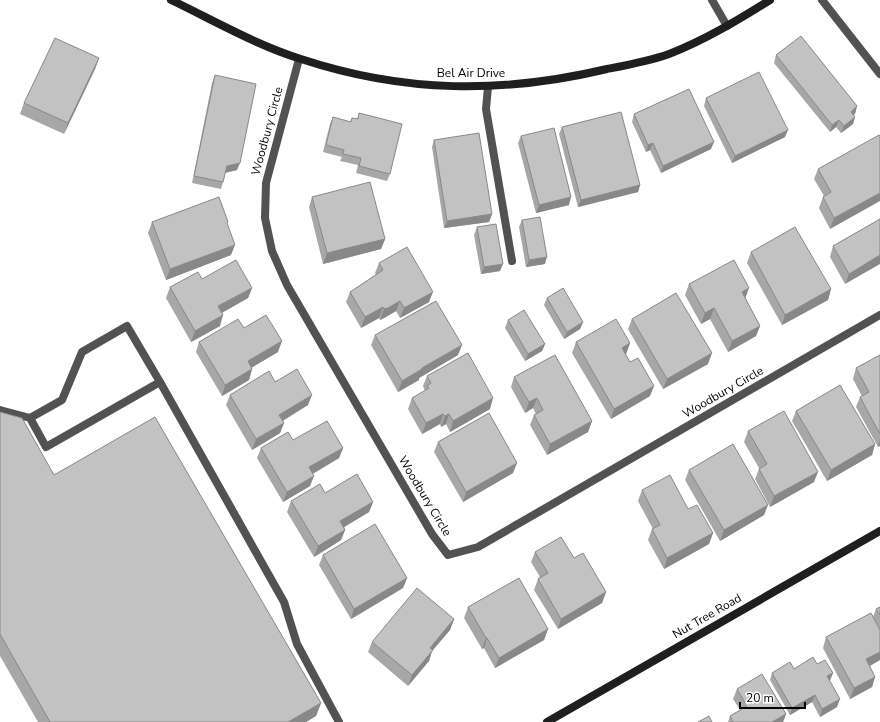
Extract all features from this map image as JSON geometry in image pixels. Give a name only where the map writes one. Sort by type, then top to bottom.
[{"type":"street","name":"Bel Air Drive","points":[[171,0],[250,38],[299,59],[365,77],[419,85],[488,87],[540,82],[619,67],[669,54],[727,26],[770,0]]},
{"type":"street","points":[[712,0],[727,26]]},
{"type":"street","points":[[822,0],[880,74]]},
{"type":"street","name":"Woodbury Circle","points":[[299,59],[266,183],[265,218],[272,251],[287,285],[299,306],[432,534],[448,555],[478,547],[880,315]]},
{"type":"street","points":[[488,87],[486,109],[512,261]]},
{"type":"street","points":[[0,410],[30,418],[62,400],[82,352],[127,326],[284,602],[297,644],[339,722]]},
{"type":"street","points":[[30,418],[46,447],[160,382]]},
{"type":"street","name":"Nut Tree Road","points":[[546,722],[880,531]]},
{"type":"building","points":[[801,36],[857,106],[851,112],[855,117],[844,126],[839,120],[832,125],[776,55]]},
{"type":"building","points":[[55,38],[99,58],[68,123],[24,103]]},
{"type":"building","points":[[759,72],[788,130],[735,156],[706,98]]},
{"type":"building","points":[[215,75],[256,84],[240,163],[227,166],[223,182],[194,176]]},
{"type":"building","points":[[689,89],[714,142],[663,166],[653,143],[648,145],[634,114]]},
{"type":"building","points":[[621,112],[640,185],[581,200],[562,127]]},
{"type":"building","points":[[359,113],[402,124],[390,174],[359,166],[361,158],[343,154],[344,150],[326,145],[333,117],[351,122],[352,118],[358,119]]},
{"type":"building","points":[[554,128],[571,197],[539,205],[521,136]]},
{"type":"building","points":[[479,133],[492,214],[447,221],[434,140]]},
{"type":"building","points":[[879,135],[880,193],[834,218],[823,197],[831,192],[818,169]]},
{"type":"building","points":[[370,182],[385,239],[327,253],[312,197]]},
{"type":"building","points":[[219,197],[235,245],[170,269],[152,222]]},
{"type":"building","points":[[540,217],[547,257],[529,260],[522,220]]},
{"type":"building","points":[[880,219],[880,255],[849,274],[833,246]]},
{"type":"building","points":[[496,224],[503,264],[484,267],[477,227]]},
{"type":"building","points":[[795,227],[831,289],[785,315],[751,252]]},
{"type":"building","points":[[407,247],[433,292],[404,308],[400,301],[388,308],[384,309],[383,307],[365,317],[350,292],[383,270],[379,263]]},
{"type":"building","points":[[236,260],[252,288],[218,306],[223,315],[195,331],[170,287],[198,272],[202,279]]},
{"type":"building","points":[[734,260],[749,288],[742,292],[760,326],[732,341],[714,308],[705,313],[689,284]]},
{"type":"building","points":[[563,288],[583,322],[567,332],[547,298]]},
{"type":"building","points":[[676,293],[712,353],[667,379],[632,319]]},
{"type":"building","points":[[436,301],[462,345],[402,381],[375,335]]},
{"type":"building","points":[[524,310],[545,344],[528,354],[508,320]]},
{"type":"building","points":[[266,315],[282,341],[248,361],[252,369],[225,385],[199,342],[238,319],[244,328]]},
{"type":"building","points":[[616,319],[630,343],[622,348],[630,362],[638,358],[654,386],[614,409],[576,342]]},
{"type":"building","points":[[468,353],[493,398],[453,421],[449,414],[445,416],[443,414],[426,423],[412,398],[429,388],[427,386],[431,383],[427,376]]},
{"type":"building","points":[[555,355],[592,421],[550,444],[534,415],[543,410],[537,398],[529,402],[514,377]]},
{"type":"building","points":[[880,355],[880,434],[860,397],[869,392],[856,368]]},
{"type":"building","points":[[297,369],[312,395],[279,415],[284,423],[256,439],[230,395],[269,371],[275,382]]},
{"type":"building","points":[[840,385],[875,444],[831,470],[796,411]]},
{"type":"building","points":[[784,411],[818,472],[774,496],[759,469],[767,464],[748,431]]},
{"type":"building","points":[[0,412],[22,418],[54,475],[155,417],[321,703],[288,722],[50,722],[0,634]]},
{"type":"building","points":[[489,413],[517,463],[466,492],[438,442]]},
{"type":"building","points":[[327,421],[343,448],[309,467],[314,476],[287,492],[261,448],[288,432],[293,440]]},
{"type":"building","points":[[733,444],[768,505],[724,530],[689,470]]},
{"type":"building","points":[[357,474],[373,502],[340,521],[345,530],[318,546],[291,501],[320,484],[325,493]]},
{"type":"building","points":[[670,475],[688,509],[697,505],[713,533],[667,558],[652,529],[660,525],[642,490]]},
{"type":"building","points":[[375,524],[407,578],[354,609],[323,555]]},
{"type":"building","points":[[561,537],[574,558],[583,553],[606,592],[561,619],[538,579],[548,573],[535,552]]},
{"type":"building","points":[[519,578],[548,629],[499,658],[468,607]]},
{"type":"building","points":[[417,588],[454,619],[430,648],[433,650],[412,675],[372,642]]},
{"type":"building","points":[[880,607],[880,615],[876,609]]},
{"type":"building","points":[[871,613],[880,630],[880,652],[866,659],[875,677],[854,688],[826,637]]},
{"type":"building","points":[[813,657],[817,664],[825,660],[833,673],[827,676],[840,699],[822,709],[815,695],[792,708],[772,673],[790,662],[794,669]]},
{"type":"building","points":[[762,674],[786,714],[772,722],[733,722],[730,716],[747,706],[737,689]]},
{"type":"building","points":[[709,716],[712,722],[698,722]]}]
